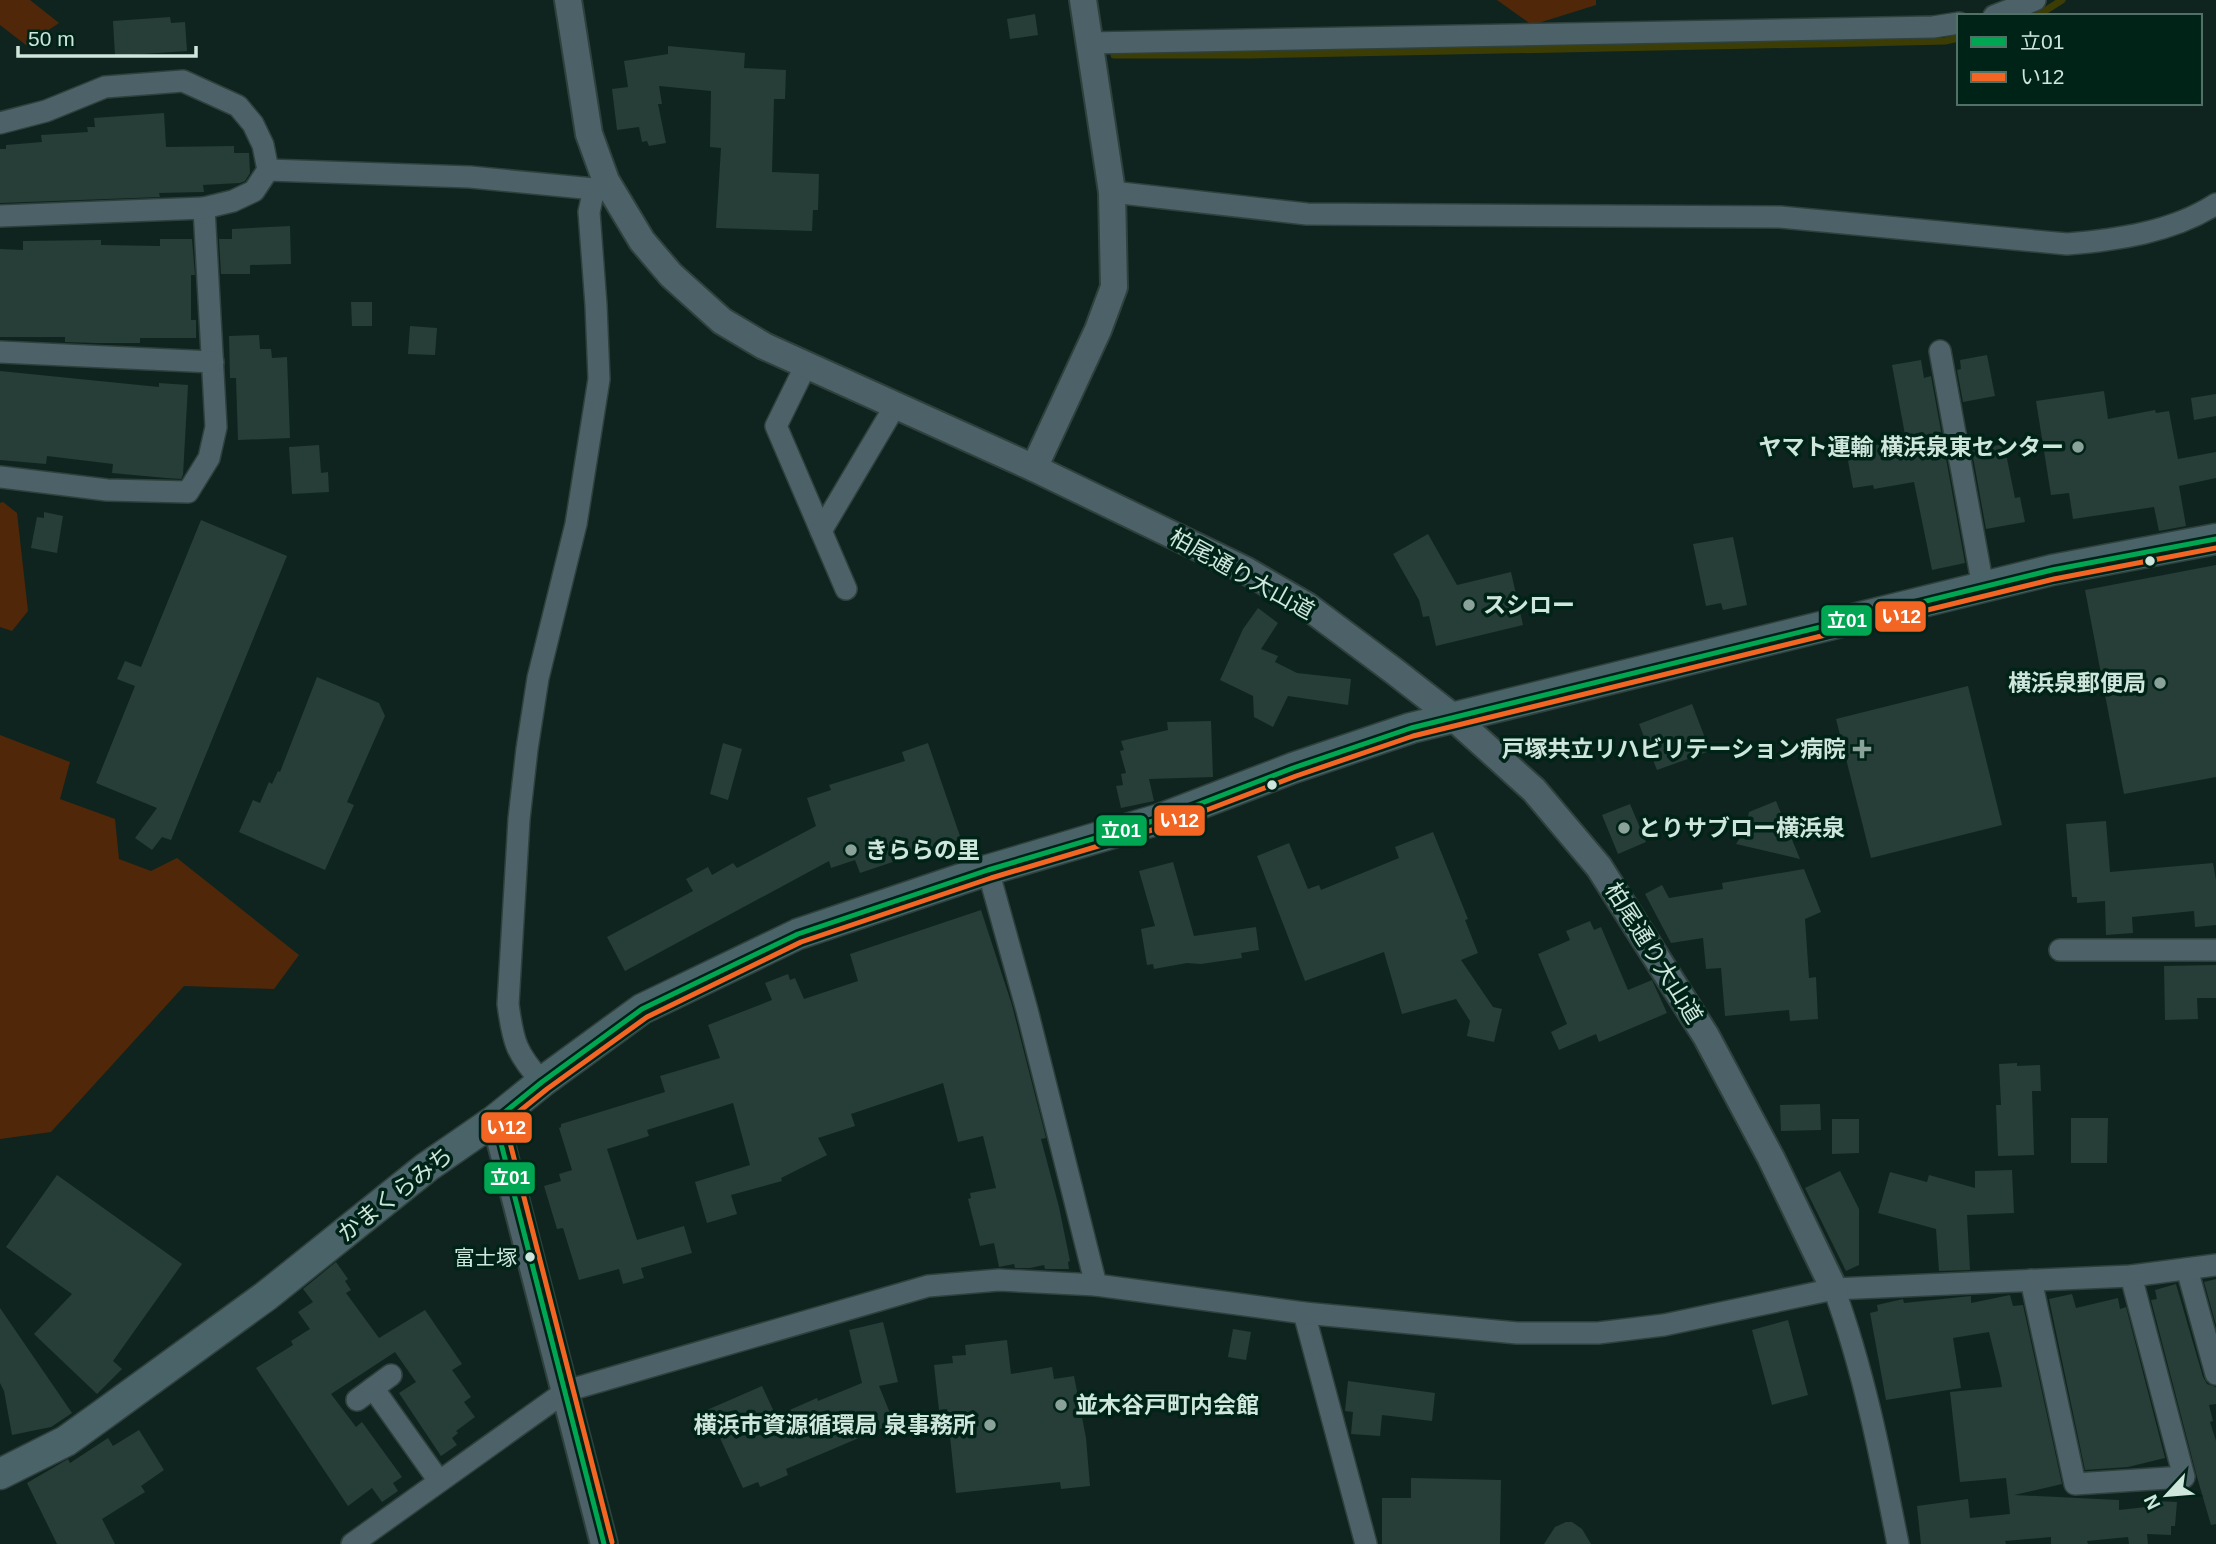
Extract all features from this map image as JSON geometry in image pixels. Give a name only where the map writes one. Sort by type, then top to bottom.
[{"type":"main road","name":"かまくらみち","points":[[0,1474],[66,1441],[105,1413],[266,1296],[427,1167],[642,1009],[798,934],[988,870],[1160,819],[1293,768],[1411,728],[2052,570],[2216,539]]},
{"type":"street","name":"柏尾通り大山道","points":[[568,0],[589,134],[600,185],[671,275],[722,321],[764,346],[1034,468],[1245,570],[1307,606],[1453,717],[1534,790],[1599,867],[1706,1036],[1834,1289]]},
{"type":"street","points":[[1034,468],[1098,330],[1114,287],[1112,192],[1083,0]]},
{"type":"street","points":[[1999,14],[2035,0]]},
{"type":"street","points":[[1089,43],[1933,27],[1957,23]]},
{"type":"street","points":[[0,123],[46,111],[105,87],[183,81],[238,106],[253,124],[263,145],[268,170],[254,191],[233,201],[204,208],[0,216]]},
{"type":"street","points":[[268,170],[470,177],[600,185],[589,212],[599,379],[576,524],[538,678],[519,819],[509,990],[512,1034],[521,1058],[542,1082]]},
{"type":"street","points":[[1112,192],[1307,214],[1780,217],[2067,244],[2111,240],[2150,232],[2216,204]]},
{"type":"street","points":[[0,477],[107,490],[188,492],[209,458],[216,427],[204,208]]},
{"type":"street","points":[[1940,351],[1983,587]]},
{"type":"street","points":[[0,352],[213,362]]},
{"type":"street","points":[[806,365],[776,426],[846,589]]},
{"type":"street","points":[[821,531],[895,406]]},
{"type":"street","points":[[988,870],[1027,1010],[1096,1285]]},
{"type":"street","points":[[2060,950],[2216,950]]},
{"type":"street","points":[[495,1119],[604,1544]]},
{"type":"street","points":[[352,1544],[566,1391],[928,1286],[999,1280],[1096,1285],[1304,1313],[1517,1333],[1598,1333],[1664,1325],[1834,1289],[2131,1276],[2216,1265]]},
{"type":"street","points":[[2187,1269],[2216,1374]]},
{"type":"street","points":[[2031,1280],[2075,1484],[2184,1477],[2131,1276]]},
{"type":"street","points":[[1834,1289],[1850,1332],[1877,1437],[1898,1544]]},
{"type":"street","points":[[1304,1313],[1366,1544]]},
{"type":"street","points":[[391,1375],[365,1394],[439,1481]]},
{"type":"shaded area","points":[[0,0],[30,0],[59,23],[26,45],[0,25]]},
{"type":"shaded area","points":[[1497,0],[1596,0],[1596,5],[1532,25]]},
{"type":"shaded area","points":[[3,502],[17,513],[28,611],[12,631],[0,627],[0,503]]},
{"type":"shaded area","points":[[0,735],[70,762],[60,799],[115,819],[119,859],[151,871],[177,858],[299,955],[274,989],[184,986],[51,1132],[0,1139]]},
{"type":"building","points":[[1035,14],[1038,35],[1010,39],[1007,19]]},
{"type":"building","points":[[170,17],[171,23],[185,22],[187,51],[115,56],[113,21]]},
{"type":"building","points":[[668,46],[745,53],[744,68],[786,70],[785,99],[774,99],[772,172],[819,174],[818,210],[813,210],[812,231],[716,228],[721,148],[710,147],[711,91],[659,86],[662,104],[658,104],[666,143],[649,146],[647,141],[642,142],[639,127],[617,130],[612,89],[628,87],[624,61],[668,54]]},
{"type":"building","points":[[164,113],[166,147],[234,146],[234,153],[249,153],[250,173],[245,181],[203,185],[204,192],[159,193],[160,197],[0,203],[0,149],[6,149],[6,145],[42,142],[41,135],[88,132],[87,127],[95,127],[94,118]]},
{"type":"building","points":[[290,226],[291,264],[250,265],[250,274],[221,274],[219,239],[232,239],[232,229]]},
{"type":"building","points":[[160,239],[192,239],[195,275],[191,275],[191,320],[196,320],[196,338],[140,338],[140,343],[95,343],[65,342],[65,337],[0,337],[0,249],[23,250],[23,241],[101,240],[101,245],[160,246]]},
{"type":"building","points":[[351,302],[372,302],[372,326],[352,326]]},
{"type":"building","points":[[410,326],[437,328],[435,355],[408,354]]},
{"type":"building","points":[[259,335],[260,349],[271,349],[272,358],[287,357],[290,438],[238,440],[236,378],[230,378],[229,336]]},
{"type":"building","points":[[1987,355],[1995,396],[1963,402],[1957,370],[1961,369],[1960,360]]},
{"type":"building","points":[[1921,360],[1924,378],[1931,376],[1965,563],[1932,570],[1914,482],[1874,489],[1873,485],[1853,488],[1846,450],[1906,440],[1892,365]]},
{"type":"building","points":[[0,371],[159,387],[159,383],[188,385],[181,479],[112,473],[113,464],[47,456],[46,464],[0,460]]},
{"type":"building","points":[[2104,391],[2108,419],[2155,410],[2156,413],[2169,411],[2178,459],[2216,452],[2216,478],[2179,486],[2186,526],[2159,531],[2154,507],[2073,519],[2069,493],[2051,495],[2036,401]]},
{"type":"building","points":[[2216,394],[2216,416],[2194,420],[2191,398]]},
{"type":"building","points":[[1988,443],[1989,447],[2004,444],[2015,498],[2020,497],[2025,522],[1986,529],[1971,446]]},
{"type":"building","points":[[319,445],[321,473],[328,472],[329,492],[292,494],[289,447]]},
{"type":"building","points":[[44,512],[63,516],[57,553],[31,548],[37,517],[44,518]]},
{"type":"building","points":[[201,520],[287,556],[171,840],[162,837],[152,850],[135,838],[157,808],[96,783],[135,686],[117,679],[125,661],[141,667]]},
{"type":"building","name":"スシロー","points":[[1428,534],[1457,585],[1511,572],[1523,625],[1436,646],[1429,616],[1423,617],[1419,600],[1393,554]]},
{"type":"building","points":[[1733,537],[1747,605],[1723,610],[1721,603],[1706,606],[1693,544]]},
{"type":"building","name":"横浜泉郵便局","points":[[2216,565],[2216,777],[2124,794],[2085,590]]},
{"type":"building","points":[[1258,608],[1278,623],[1261,649],[1278,656],[1275,662],[1297,673],[1351,679],[1348,705],[1288,696],[1273,727],[1254,717],[1253,696],[1220,680],[1243,629]]},
{"type":"building","points":[[317,677],[379,703],[385,716],[347,802],[354,805],[325,870],[239,832],[253,800],[260,803],[269,782],[272,784],[278,771],[280,772]]},
{"type":"building","points":[[1968,686],[2002,825],[1871,858],[1836,719]]},
{"type":"building","points":[[1692,704],[1710,751],[1657,770],[1639,724]]},
{"type":"building","points":[[1211,721],[1213,777],[1149,779],[1154,801],[1121,808],[1116,786],[1123,785],[1121,774],[1126,773],[1120,751],[1124,750],[1121,741],[1168,730],[1167,722]]},
{"type":"building","points":[[723,743],[742,749],[728,800],[710,794]]},
{"type":"building","name":"きららの里","points":[[928,743],[961,839],[860,873],[855,860],[831,868],[829,861],[625,971],[607,937],[693,891],[686,879],[708,867],[712,875],[733,863],[737,868],[816,826],[807,798],[831,790],[829,785],[905,761],[902,752]]},
{"type":"building","points":[[1776,801],[1800,859],[1736,844],[1745,830],[1749,812]]},
{"type":"building","name":"とりサブロー横浜泉","points":[[1630,804],[1646,842],[1618,854],[1602,815]]},
{"type":"building","points":[[2106,821],[2110,872],[2213,863],[2216,880],[2216,925],[2195,927],[2194,911],[2132,917],[2133,933],[2106,935],[2105,901],[2077,903],[2077,897],[2072,897],[2066,824]]},
{"type":"building","points":[[1433,832],[1468,919],[1465,920],[1478,953],[1461,960],[1493,1007],[1502,1009],[1494,1042],[1467,1036],[1470,1021],[1456,999],[1402,1014],[1384,952],[1305,981],[1257,856],[1289,843],[1308,889],[1319,885],[1321,890],[1399,858],[1395,847]]},
{"type":"building","points":[[1173,862],[1194,936],[1256,927],[1259,950],[1241,953],[1242,958],[1201,964],[1187,963],[1154,969],[1153,964],[1147,965],[1141,929],[1155,926],[1139,871]]},
{"type":"building","points":[[1804,869],[1821,912],[1805,919],[1809,978],[1816,977],[1818,1019],[1790,1021],[1789,1010],[1725,1016],[1721,968],[1706,969],[1703,938],[1671,943],[1645,894],[1662,885],[1669,898],[1723,889],[1722,883]]},
{"type":"building","points":[[981,910],[1012,1005],[1046,1138],[1041,1139],[1059,1207],[1070,1261],[1069,1269],[1045,1269],[1044,1265],[1015,1268],[1014,1264],[999,1267],[994,1243],[980,1246],[968,1199],[971,1198],[970,1193],[996,1188],[983,1136],[958,1142],[943,1083],[851,1114],[855,1126],[818,1138],[827,1155],[781,1178],[782,1181],[731,1195],[737,1214],[707,1223],[695,1182],[750,1165],[733,1103],[647,1130],[649,1136],[607,1149],[637,1240],[684,1226],[692,1253],[641,1268],[644,1278],[623,1284],[619,1269],[579,1280],[563,1228],[557,1229],[544,1186],[561,1181],[559,1174],[572,1170],[559,1128],[561,1124],[665,1092],[660,1076],[720,1058],[708,1025],[772,1000],[765,983],[788,974],[790,980],[795,978],[804,999],[858,981],[850,954]]},
{"type":"building","points":[[1590,921],[1594,930],[1601,927],[1628,990],[1652,980],[1667,1013],[1599,1042],[1596,1034],[1559,1050],[1551,1032],[1567,1024],[1538,954],[1570,940],[1566,931]]},
{"type":"building","points":[[2216,965],[2216,998],[2197,998],[2198,1019],[2165,1020],[2164,966]]},
{"type":"building","points":[[2017,1063],[2017,1066],[2040,1065],[2041,1091],[2032,1091],[2034,1155],[1998,1156],[1996,1105],[2001,1105],[1999,1064]]},
{"type":"building","points":[[1820,1104],[1821,1130],[1781,1131],[1780,1105]]},
{"type":"building","points":[[2071,1118],[2108,1118],[2107,1163],[2071,1163]]},
{"type":"building","points":[[1832,1119],[1859,1119],[1859,1153],[1832,1154]]},
{"type":"building","points":[[2012,1170],[2014,1213],[1967,1215],[1970,1270],[1939,1271],[1936,1229],[1878,1213],[1890,1172],[1927,1182],[1929,1175],[1975,1188],[1975,1171]]},
{"type":"building","points":[[1840,1171],[1859,1209],[1859,1265],[1846,1271],[1805,1188]]},
{"type":"building","points":[[57,1175],[182,1264],[113,1361],[122,1369],[97,1394],[34,1334],[72,1294],[6,1247]]},
{"type":"building","points":[[336,1262],[348,1279],[345,1281],[351,1290],[346,1293],[379,1338],[425,1310],[462,1364],[452,1370],[471,1397],[464,1402],[475,1417],[456,1431],[458,1433],[452,1438],[457,1445],[441,1456],[399,1393],[416,1382],[395,1352],[331,1394],[356,1427],[362,1422],[402,1477],[393,1483],[398,1491],[382,1502],[372,1488],[348,1506],[256,1368],[293,1345],[291,1341],[310,1329],[298,1312],[313,1302],[303,1289]]},
{"type":"building","points":[[2216,1279],[2216,1325],[2204,1282]]},
{"type":"building","points":[[2176,1284],[2203,1377],[2207,1384],[2216,1387],[2216,1404],[2209,1405],[2213,1421],[2210,1422],[2216,1441],[2216,1524],[2211,1525],[2151,1300],[2157,1299],[2155,1290]]},
{"type":"building","points":[[2072,1294],[2076,1308],[2118,1298],[2120,1309],[2126,1307],[2165,1458],[2128,1467],[2085,1470],[2049,1299]]},
{"type":"building","points":[[2010,1295],[2013,1306],[2023,1305],[2062,1484],[2014,1495],[2119,1500],[2119,1510],[2155,1506],[2155,1501],[2177,1502],[2175,1526],[2171,1526],[2171,1535],[2147,1534],[2148,1544],[2129,1544],[2128,1537],[2087,1541],[2088,1544],[2051,1544],[2051,1537],[2005,1541],[2006,1544],[1921,1544],[1917,1506],[1968,1499],[1970,1518],[2010,1514],[2006,1478],[1960,1482],[1950,1392],[2002,1387],[2000,1376],[1989,1332],[1953,1338],[1961,1388],[1886,1400],[1870,1313],[1878,1311],[1877,1305],[1903,1299],[1904,1303],[1971,1296],[1971,1303]]},
{"type":"building","points":[[0,1308],[72,1413],[51,1427],[12,1435],[0,1383]]},
{"type":"building","points":[[1788,1320],[1808,1395],[1772,1405],[1752,1330]]},
{"type":"building","points":[[883,1322],[898,1382],[879,1386],[894,1423],[786,1469],[788,1475],[760,1487],[758,1482],[743,1488],[707,1410],[762,1386],[776,1416],[817,1398],[818,1401],[862,1383],[849,1330]]},
{"type":"building","points":[[1233,1329],[1251,1332],[1246,1360],[1228,1357]]},
{"type":"building","points":[[1007,1340],[1011,1374],[1052,1367],[1054,1379],[1074,1376],[1086,1438],[1090,1486],[1061,1489],[1060,1482],[956,1493],[947,1409],[939,1410],[934,1365],[953,1363],[952,1356],[966,1355],[965,1345]]},
{"type":"building","points":[[1348,1381],[1435,1393],[1432,1421],[1382,1415],[1380,1436],[1351,1434],[1353,1412],[1345,1411]]},
{"type":"building","points":[[139,1430],[164,1470],[141,1486],[145,1492],[102,1519],[115,1544],[57,1544],[27,1483],[68,1459],[70,1463],[108,1438],[113,1446]]},
{"type":"building","points":[[1411,1478],[1501,1480],[1500,1544],[1382,1544],[1382,1498],[1411,1498]]},
{"type":"building","points":[[1572,1522],[1582,1529],[1591,1544],[1544,1544],[1555,1527]]},
{"type":"waterway","points":[[2040,14],[2062,0]]},
{"type":"waterway","points":[[1114,55],[1250,55],[1862,43],[1957,38]]},
{"type":"transit line","name":"立01","points":[[604,1544],[495,1120],[642,1009],[798,934],[988,870],[1160,819],[1293,768],[1411,728],[2052,570],[2216,539]]},
{"type":"transit line","name":"い12","points":[[612,1542],[505,1123],[547,1089],[647,1017],[801,942],[991,878],[1162,827],[1296,776],[1413,736],[2054,579],[2216,548]]},
{"type":"place","name":"ヤマト運輸 横浜泉東センター","points":[[2078,447]]},
{"type":"place","name":"スシロー","points":[[1469,605]]},
{"type":"place","name":"横浜泉郵便局","points":[[2160,683]]},
{"type":"place","name":"戸塚共立リハビリテーション病院","points":[[1862,749]]},
{"type":"place","name":"とりサブロー横浜泉","points":[[1624,828]]},
{"type":"place","name":"きららの里","points":[[851,850]]},
{"type":"place","name":"富士塚","points":[[530,1257]]},
{"type":"place","name":"並木谷戸町内会館","points":[[1061,1405]]},
{"type":"place","name":"横浜市資源循環局 泉事務所","points":[[990,1425]]}]
